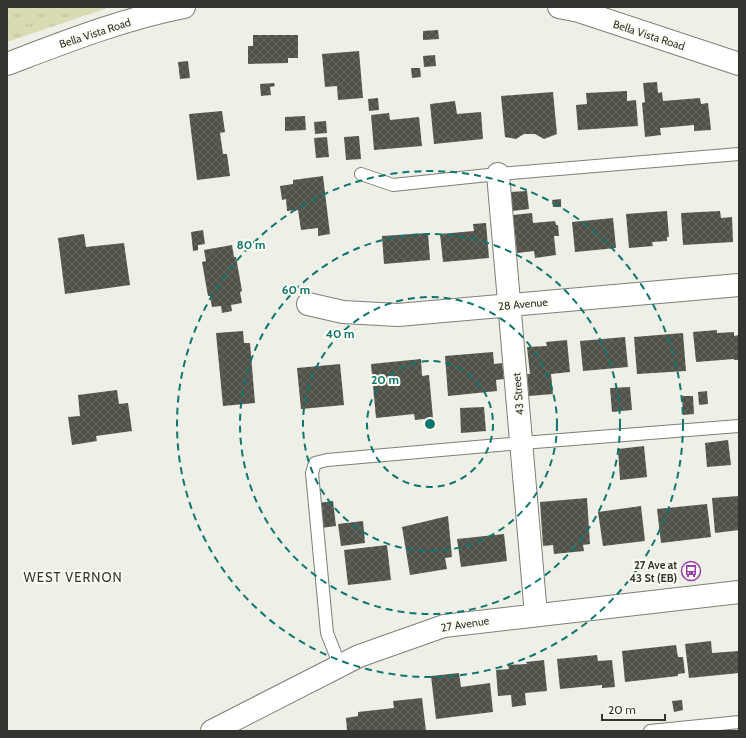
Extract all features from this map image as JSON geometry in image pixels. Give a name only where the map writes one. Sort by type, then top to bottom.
[{"type":"street","name":"Bella Vista Road","points":[[7,64],[99,30],[184,7]]},
{"type":"street","name":"Bella Vista Road","points":[[559,7],[579,11],[739,64]]},
{"type":"street","name":"43 Street","points":[[498,174],[536,615]]},
{"type":"street","name":"28 Avenue","points":[[308,304],[343,312],[398,315],[739,285]]},
{"type":"street","name":"27 Avenue","points":[[212,731],[359,656],[444,626],[739,592]]},
{"type":"lane","points":[[361,174],[393,185],[498,174],[739,154]]},
{"type":"lane","points":[[340,666],[327,633],[312,473],[316,463],[327,460],[739,426]]},
{"type":"lane","points":[[650,731],[739,722]]},
{"type":"green space","points":[[7,7],[110,7],[7,42]]},
{"type":"building","points":[[438,30],[439,39],[423,40],[423,31]]},
{"type":"building","points":[[253,35],[298,35],[298,58],[288,58],[288,63],[248,64],[248,46],[253,46]]},
{"type":"building","points":[[359,51],[363,98],[338,100],[337,86],[325,87],[322,54]]},
{"type":"building","points":[[435,55],[436,66],[424,67],[423,56]]},
{"type":"building","points":[[188,61],[190,78],[180,79],[178,62]]},
{"type":"building","points":[[411,68],[420,68],[421,77],[412,78]]},
{"type":"building","points":[[657,82],[658,93],[662,92],[663,101],[700,98],[701,104],[708,103],[711,130],[694,131],[694,125],[660,128],[661,135],[645,137],[642,103],[645,102],[643,83]]},
{"type":"building","points":[[274,83],[275,86],[270,87],[271,95],[261,96],[260,84]]},
{"type":"building","points":[[627,91],[627,101],[636,100],[638,126],[578,130],[576,105],[587,104],[586,93]]},
{"type":"building","points":[[553,92],[557,134],[544,139],[535,134],[524,134],[516,139],[505,137],[501,96]]},
{"type":"building","points":[[378,98],[379,110],[369,111],[368,99]]},
{"type":"building","points":[[455,101],[457,114],[481,112],[483,139],[434,144],[430,104]]},
{"type":"building","points":[[222,111],[225,132],[220,133],[223,154],[227,154],[230,176],[197,180],[189,114]]},
{"type":"building","points":[[389,113],[390,120],[419,117],[422,146],[374,150],[371,115]]},
{"type":"building","points":[[305,116],[306,130],[285,131],[285,117]]},
{"type":"building","points":[[326,121],[327,133],[315,134],[314,122]]},
{"type":"building","points":[[359,136],[361,159],[346,160],[344,137]]},
{"type":"building","points":[[327,137],[329,157],[316,158],[314,138]]},
{"type":"building","points":[[323,176],[330,234],[318,236],[318,228],[301,230],[298,210],[287,211],[286,199],[282,200],[280,186],[293,184],[293,180]]},
{"type":"building","points":[[527,191],[529,209],[512,211],[510,192]]},
{"type":"building","points":[[561,199],[561,207],[553,207],[552,200]]},
{"type":"building","points":[[667,211],[669,237],[667,237],[667,241],[652,242],[653,246],[629,248],[626,214]]},
{"type":"building","points":[[720,211],[721,218],[732,217],[733,242],[683,245],[681,213]]},
{"type":"building","points":[[532,213],[533,223],[555,221],[556,225],[558,225],[559,236],[554,236],[556,255],[535,258],[534,251],[517,253],[513,215]]},
{"type":"building","points":[[613,218],[616,248],[575,252],[572,222]]},
{"type":"building","points":[[486,223],[489,258],[443,262],[440,234],[474,231],[473,224]]},
{"type":"building","points":[[203,230],[205,244],[198,245],[198,250],[193,251],[191,232]]},
{"type":"building","points":[[428,233],[430,260],[384,264],[382,236]]},
{"type":"building","points":[[84,234],[86,247],[124,243],[130,285],[65,294],[58,238]]},
{"type":"building","points":[[232,245],[234,257],[236,257],[242,291],[240,292],[242,303],[231,305],[232,311],[222,313],[221,306],[212,307],[210,296],[208,296],[202,262],[206,261],[204,250]]},
{"type":"building","points":[[717,330],[717,333],[734,332],[734,336],[739,335],[739,360],[734,359],[696,362],[693,332]]},
{"type":"building","points":[[243,331],[244,343],[250,343],[255,403],[223,406],[216,333]]},
{"type":"building","points":[[683,333],[686,371],[637,374],[634,337]]},
{"type":"building","points":[[625,337],[628,367],[583,371],[580,341]]},
{"type":"building","points":[[567,340],[570,372],[551,374],[553,394],[529,396],[527,374],[530,374],[527,347],[547,346],[546,342]]},
{"type":"building","points":[[493,352],[494,364],[502,363],[504,379],[496,380],[497,391],[448,396],[445,356]]},
{"type":"building","points":[[421,359],[422,376],[429,375],[433,418],[415,420],[414,414],[376,418],[371,364]]},
{"type":"building","points":[[340,364],[344,405],[301,409],[297,368]]},
{"type":"building","points":[[630,387],[632,410],[612,412],[610,388]]},
{"type":"building","points":[[117,390],[119,404],[128,403],[132,431],[96,436],[97,441],[72,445],[68,417],[80,416],[78,395]]},
{"type":"building","points":[[707,391],[708,404],[699,405],[698,392]]},
{"type":"building","points":[[682,396],[693,396],[694,414],[683,415]]},
{"type":"building","points":[[484,407],[486,431],[461,433],[460,408]]},
{"type":"building","points":[[728,440],[731,465],[707,467],[705,443]]},
{"type":"building","points":[[644,446],[647,477],[620,480],[618,449]]},
{"type":"building","points":[[739,496],[739,530],[715,533],[712,498]]},
{"type":"building","points":[[587,498],[590,544],[583,545],[584,551],[554,554],[553,545],[543,546],[540,502]]},
{"type":"building","points":[[333,501],[336,526],[321,528],[318,503]]},
{"type":"building","points":[[707,504],[711,537],[661,543],[657,509]]},
{"type":"building","points":[[641,506],[645,541],[603,546],[598,512]]},
{"type":"building","points":[[448,516],[452,557],[445,558],[447,569],[410,575],[402,527]]},
{"type":"building","points":[[363,521],[365,543],[341,546],[338,524]]},
{"type":"building","points":[[504,534],[507,561],[461,567],[457,539]]},
{"type":"building","points":[[387,545],[391,580],[348,585],[344,550]]},
{"type":"building","points":[[711,641],[712,653],[739,651],[739,673],[689,678],[685,644]]},
{"type":"building","points":[[676,645],[678,657],[683,657],[685,673],[678,674],[678,676],[625,682],[622,651]]},
{"type":"building","points":[[597,655],[598,661],[612,660],[615,687],[602,688],[602,685],[560,689],[557,659]]},
{"type":"building","points":[[544,660],[547,691],[525,693],[526,705],[512,707],[511,695],[498,696],[496,670],[509,669],[508,665],[527,664],[526,662]]},
{"type":"building","points":[[459,673],[461,687],[490,683],[493,712],[436,719],[431,676]]},
{"type":"building","points":[[422,698],[426,731],[347,731],[346,718],[358,716],[358,712],[394,708],[393,701]]},
{"type":"building","points":[[682,700],[683,710],[674,712],[672,701]]},
{"type":"place","name":"27 Ave at 43 St (EB)","points":[[691,571]]},
{"type":"district","name":"WEST VERNON","points":[[73,577]]}]
